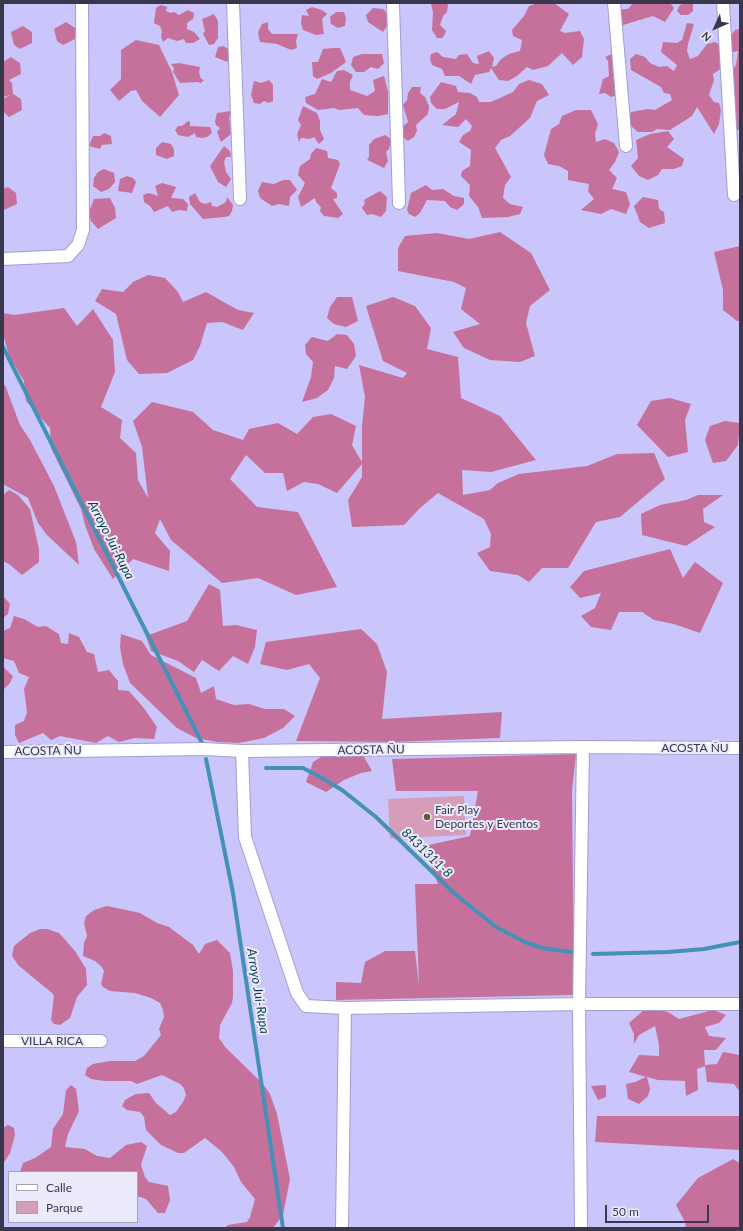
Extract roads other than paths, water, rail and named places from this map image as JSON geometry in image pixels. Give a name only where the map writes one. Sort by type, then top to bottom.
[{"type":"street","points":[[3,259],[68,256],[78,245],[83,230],[82,3]]},
{"type":"street","points":[[233,3],[240,199]]},
{"type":"street","points":[[393,3],[399,204]]},
{"type":"street","points":[[614,3],[626,146]]},
{"type":"street","points":[[723,3],[734,195]]},
{"type":"street","points":[[581,1228],[579,1004],[583,747]]},
{"type":"street","name":"ACOSTA ÑU","points":[[3,752],[204,749],[242,751],[583,747],[740,748]]},
{"type":"street","points":[[242,751],[245,837],[297,993],[306,1006],[345,1008],[579,1004],[740,1004]]},
{"type":"street","points":[[342,1226],[345,1008]]},
{"type":"street","name":"VILLA RICA","points":[[3,1041],[101,1041]]},
{"type":"waterway","name":"Arroyo Jui-Rupa","points":[[3,347],[202,743]]},
{"type":"waterway","name":"Arroyo Jui-Rupa","points":[[206,759],[233,893],[283,1228]]},
{"type":"waterway","name":"8431311-8","points":[[266,768],[303,768],[322,778],[342,790],[376,817],[455,894],[496,927],[527,943],[543,948],[577,953]]},
{"type":"waterway","name":"8431311-8","points":[[593,954],[668,952],[704,949],[740,942]]},
{"type":"place","name":"Fair Play Deportes y Eventos","points":[[427,817]]}]
